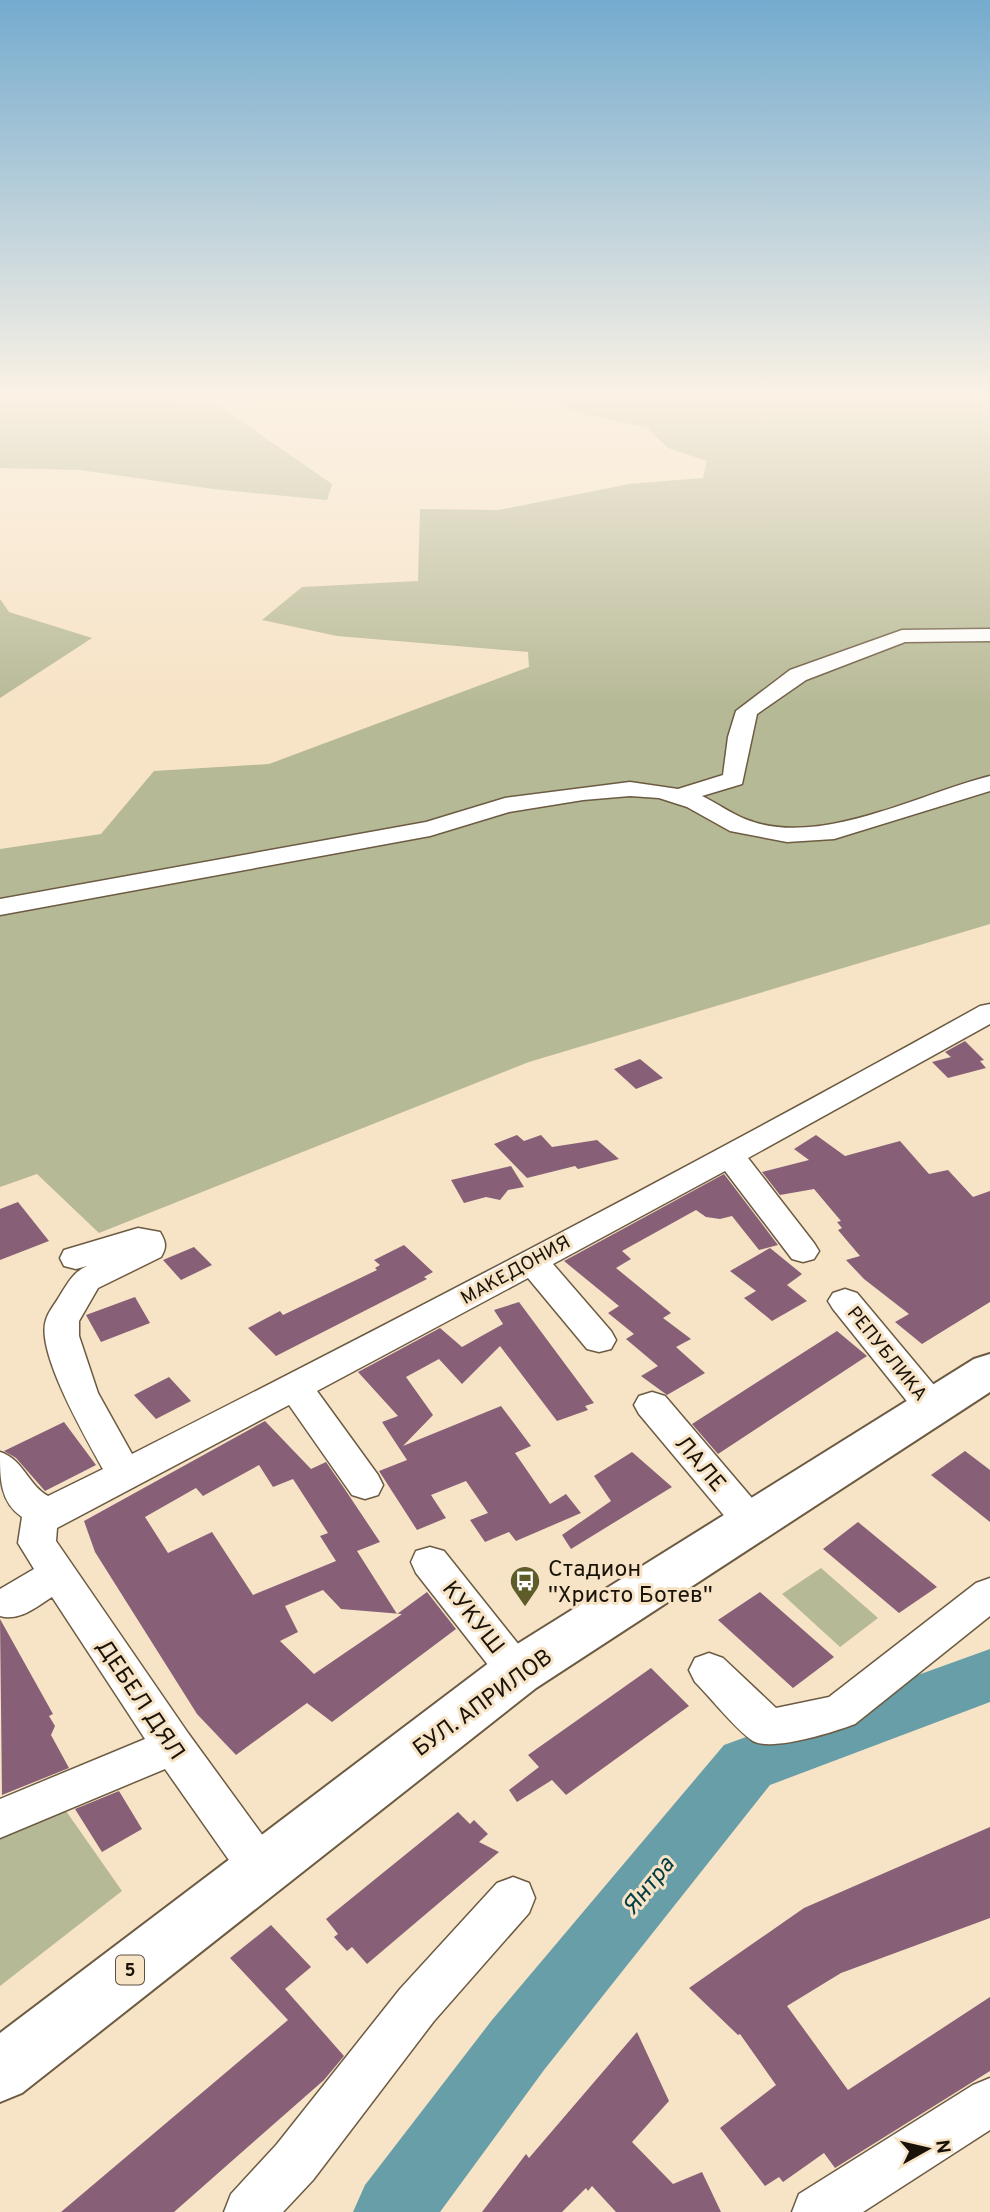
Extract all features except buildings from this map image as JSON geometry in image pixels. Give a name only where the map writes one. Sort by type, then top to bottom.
[{"type":"main road","name":"БУЛ. АПРИЛОВ","points":[[0,2071],[517,1672],[990,1370]]},
{"type":"street","points":[[679,796],[734,779],[739,737],[747,711],[798,675],[902,636],[990,635]]},
{"type":"street","points":[[0,907],[430,829],[505,805],[630,789],[661,791],[679,796],[738,826],[787,835],[825,834],[990,783]]},
{"type":"street","name":"МАКЕДОНИЯ","points":[[43,1519],[729,1155],[990,1012]]},
{"type":"street","points":[[729,1155],[803,1251]]},
{"type":"street","points":[[76,1258],[138,1239],[149,1240],[150,1249],[86,1280],[62,1321],[62,1336],[80,1392],[125,1475]]},
{"type":"street","points":[[531,1260],[599,1340]]},
{"type":"street","name":"РЕПУБЛИКА","points":[[845,1301],[931,1406]]},
{"type":"street","points":[[295,1387],[365,1485]]},
{"type":"street","name":"ЛАЛЕ","points":[[652,1405],[750,1521]]},
{"type":"street","points":[[0,1466],[43,1519]]},
{"type":"street","name":"ДЕБЕЛ ДЯЛ","points":[[43,1519],[37,1544],[173,1746],[261,1869]]},
{"type":"street","name":"КУКУШ","points":[[430,1562],[517,1672]]},
{"type":"street","points":[[10,1603],[58,1574]]},
{"type":"street","points":[[709,1670],[768,1728],[839,1712],[990,1594]]},
{"type":"street","points":[[0,1819],[173,1746]]},
{"type":"street","points":[[249,2212],[295,2162],[417,2005],[513,1898]]},
{"type":"street","points":[[817,2212],[990,2102]]},
{"type":"green space","points":[[553,499],[990,499],[990,924],[529,1062],[99,1233],[37,1174],[0,1187],[0,849],[101,834],[154,771],[269,764],[529,667],[528,652],[337,636],[262,620],[302,587],[418,581],[420,509],[499,510]]},
{"type":"green space","points":[[0,599],[9,612],[92,638],[0,698]]},
{"type":"green space","points":[[821,1568],[878,1618],[840,1647],[782,1594]]},
{"type":"green space","points":[[59,1801],[122,1891],[0,1986],[0,1839]]},
{"type":"waterway","name":"Янтра","points":[[392,2212],[518,2045],[747,1765],[990,1675]]},
{"type":"place","name":"Стадион ''Христо Ботев''","points":[[525,1608]]}]
